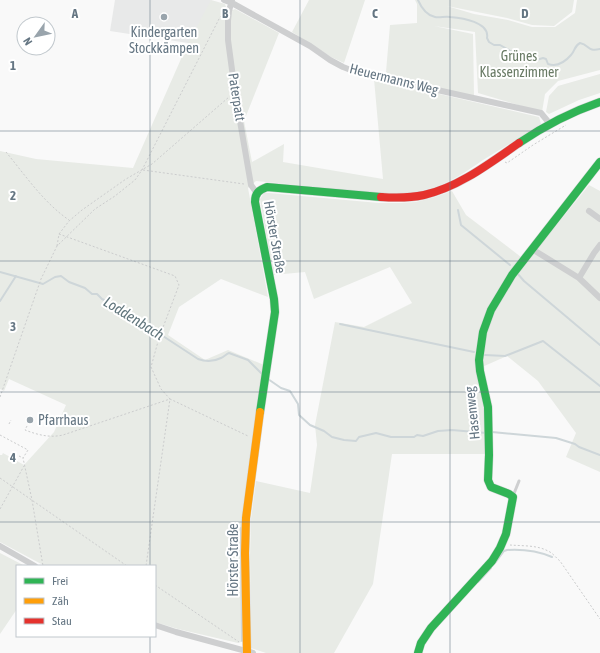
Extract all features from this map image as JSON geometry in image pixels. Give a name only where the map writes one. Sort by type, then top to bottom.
[{"type":"street","name":"Heuermanns Weg","points":[[224,0],[232,2],[310,46],[330,60],[356,72],[541,113],[550,124]]},
{"type":"street","name":"Paterpatt","points":[[232,2],[229,11],[228,40],[235,92],[251,185],[256,192]]},
{"type":"street","name":"Hörster Straße","points":[[249,652],[245,553],[246,518],[275,312],[274,299],[255,202],[256,192],[267,187],[379,198],[400,198],[414,197],[434,192],[466,178],[550,124],[583,108],[600,102]]},
{"type":"street","name":"Hasenweg","points":[[513,497],[491,487],[488,480],[488,407],[480,371],[480,350],[483,332],[491,310],[512,275],[600,162]]},
{"type":"street","points":[[589,211],[600,219]]},
{"type":"street","points":[[579,278],[600,245]]},
{"type":"street","points":[[532,249],[579,278],[600,298]]},
{"type":"street","points":[[418,653],[421,643],[431,628],[492,561],[500,548],[506,534],[513,497]]},
{"type":"street","points":[[0,546],[33,565]]},
{"type":"street","points":[[156,625],[249,652]]},
{"type":"lane","points":[[513,497],[519,481]]},
{"type":"path","points":[[57,246],[95,209],[115,196],[135,180],[142,170],[223,14]]},
{"type":"path","points":[[0,396],[41,279],[57,246],[59,234],[69,221],[126,179],[152,164],[235,92]]},
{"type":"path","points":[[498,158],[507,163],[566,125]]},
{"type":"path","points":[[6,152],[48,202],[69,221]]},
{"type":"path","points":[[142,170],[251,185]]},
{"type":"path","points":[[59,234],[175,276],[179,285],[161,332],[151,367],[161,389],[170,399],[243,435],[256,439]]},
{"type":"path","points":[[27,426],[25,430],[39,435],[52,437],[63,436],[170,399]]},
{"type":"path","points":[[146,565],[170,399]]},
{"type":"path","points":[[9,424],[11,420]]},
{"type":"path","points":[[0,435],[28,450],[23,458]]},
{"type":"path","points":[[19,456],[23,458],[25,465],[43,565]]},
{"type":"path","points":[[0,509],[25,465]]},
{"type":"path","points":[[0,478],[126,565]]},
{"type":"path","points":[[503,543],[536,547],[548,550],[554,554],[600,619]]},
{"type":"path","points":[[156,586],[240,643],[249,652]]},
{"type":"shaded area","name":"Kindergarten Stockkämpen","points":[[115,0],[211,0],[201,45],[110,31]]},
{"type":"green space","points":[[211,0],[225,4],[226,7],[233,10],[235,9],[279,33],[244,121],[252,162],[284,144],[283,162],[383,179],[374,79],[539,117],[541,124],[458,176],[439,186],[425,190],[406,193],[380,193],[256,181],[248,188],[268,297],[221,279],[179,307],[168,335],[205,360],[228,350],[264,365],[242,521],[241,642],[238,643],[156,622],[156,565],[43,565],[0,542],[0,455],[3,453],[24,465],[54,432],[66,405],[9,379],[4,391],[0,389],[0,151],[36,159],[133,168],[188,43]]},
{"type":"green space","points":[[309,0],[365,0],[344,63],[331,57],[292,32]]},
{"type":"green space","name":"Grünes Klassenzimmer","points":[[415,0],[574,0],[572,12],[554,26],[532,25],[507,18],[447,6],[474,14],[508,20],[532,27],[555,27],[575,13],[577,0],[600,0],[600,70],[558,81],[545,94],[542,112],[478,93],[475,32],[434,26],[473,34],[474,96],[388,76],[386,72],[390,25],[417,23],[417,4]]},
{"type":"green space","points":[[600,74],[600,93],[579,100],[549,114],[546,112],[549,96],[558,86]]},
{"type":"green space","points":[[589,185],[600,191],[600,472],[566,457],[576,433],[538,381],[507,356],[482,367],[486,331],[494,310],[515,276]]},
{"type":"green space","points":[[452,191],[466,215],[521,257],[481,327],[476,351],[475,369],[478,370],[485,407],[486,454],[392,454],[373,584],[334,653],[266,653],[251,648],[251,519],[256,481],[310,493],[317,445],[315,425],[335,322],[364,327],[412,303],[390,267],[314,299],[305,272],[273,275],[260,199],[264,193],[269,193],[379,203],[399,203],[416,202]]},
{"type":"green space","points":[[0,553],[23,565],[16,565],[16,610],[0,634]]},
{"type":"waterway","points":[[418,0],[424,10],[432,16],[461,18],[480,25],[487,33],[489,42],[494,45],[500,45],[526,60],[533,61],[543,58],[546,59],[548,64],[555,65],[566,60],[580,43],[593,50],[600,49]]},
{"type":"waterway","points":[[458,210],[461,225],[510,265]]},
{"type":"waterway","name":"Loddenbach","points":[[0,272],[43,284],[55,277],[61,276],[69,282],[85,288],[92,294],[97,294],[102,299],[115,305],[120,311],[137,319],[198,359],[212,361],[222,358],[229,353],[248,360],[261,373]]},
{"type":"waterway","points":[[517,273],[524,281],[600,345]]},
{"type":"waterway","points":[[0,301],[16,276]]},
{"type":"waterway","points":[[340,324],[474,352]]},
{"type":"waterway","points":[[485,355],[505,356],[543,341],[600,386]]},
{"type":"waterway","name":"Loddenbach","points":[[268,379],[281,388],[290,391],[298,404],[299,415],[310,425],[324,431],[332,437],[344,440],[356,441],[359,437],[376,433],[391,437],[423,436],[438,431],[452,430],[486,433]]},
{"type":"waterway","name":"Loddenbach","points":[[492,432],[556,438],[575,444],[600,455]]},
{"type":"waterway","points":[[241,528],[242,641]]},
{"type":"waterway","points":[[495,563],[504,551],[507,550],[530,551],[552,557]]},
{"type":"waterway","points":[[478,582],[491,568]]},
{"type":"traffic: fast","points":[[519,143],[558,120],[600,102]]},
{"type":"traffic: fast","points":[[418,653],[421,643],[431,628],[492,561],[506,534],[513,497],[491,487],[488,480],[488,407],[479,360],[483,332],[491,310],[512,275],[600,162]]},
{"type":"traffic: fast","points":[[260,412],[275,312],[274,299],[255,202],[257,194],[267,187],[381,197]]},
{"type":"traffic: slow","points":[[247,653],[245,553],[246,518],[260,412]]},
{"type":"traffic: jam","points":[[381,197],[413,197],[424,195],[450,186],[474,174],[519,143]]},
{"type":"place","name":"Kindergarten Stockkämpen","points":[[164,17]]},
{"type":"place","name":"Pfarrhaus","points":[[30,420]]}]
